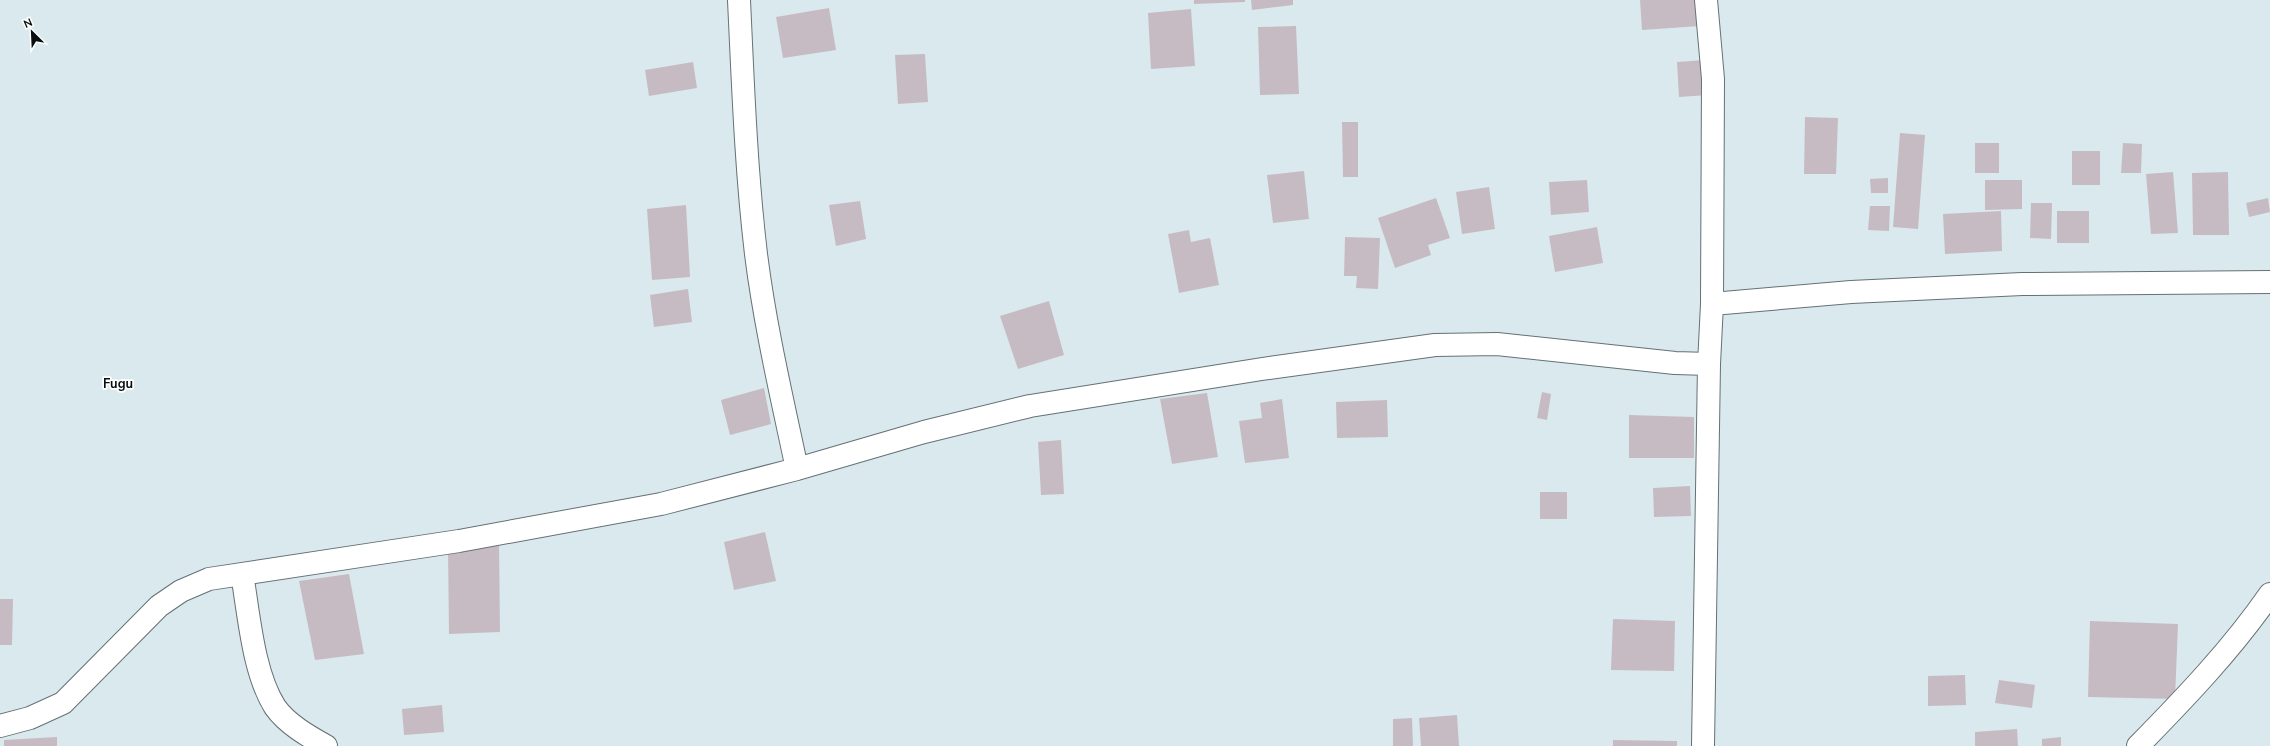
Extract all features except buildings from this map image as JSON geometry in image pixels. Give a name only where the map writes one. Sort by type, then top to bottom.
[{"type":"street","points":[[740,0],[748,168],[756,255],[766,316],[797,469]]},
{"type":"street","points":[[1703,746],[1709,364],[1712,304],[1713,78],[1706,0]]},
{"type":"street","points":[[1712,304],[1850,292],[2022,284],[2270,282]]},
{"type":"street","points":[[0,726],[30,718],[63,703],[159,606],[181,591],[209,579],[459,541],[661,504],[797,469],[924,432],[1030,406],[1262,369],[1435,345],[1498,344],[1674,363],[1709,364]]},
{"type":"street","points":[[242,574],[252,637],[267,690],[276,708],[301,732],[326,746]]},
{"type":"street","points":[[2138,746],[2194,688],[2251,622],[2270,594]]},
{"type":"district","name":"Fugu","points":[[118,383]]}]
